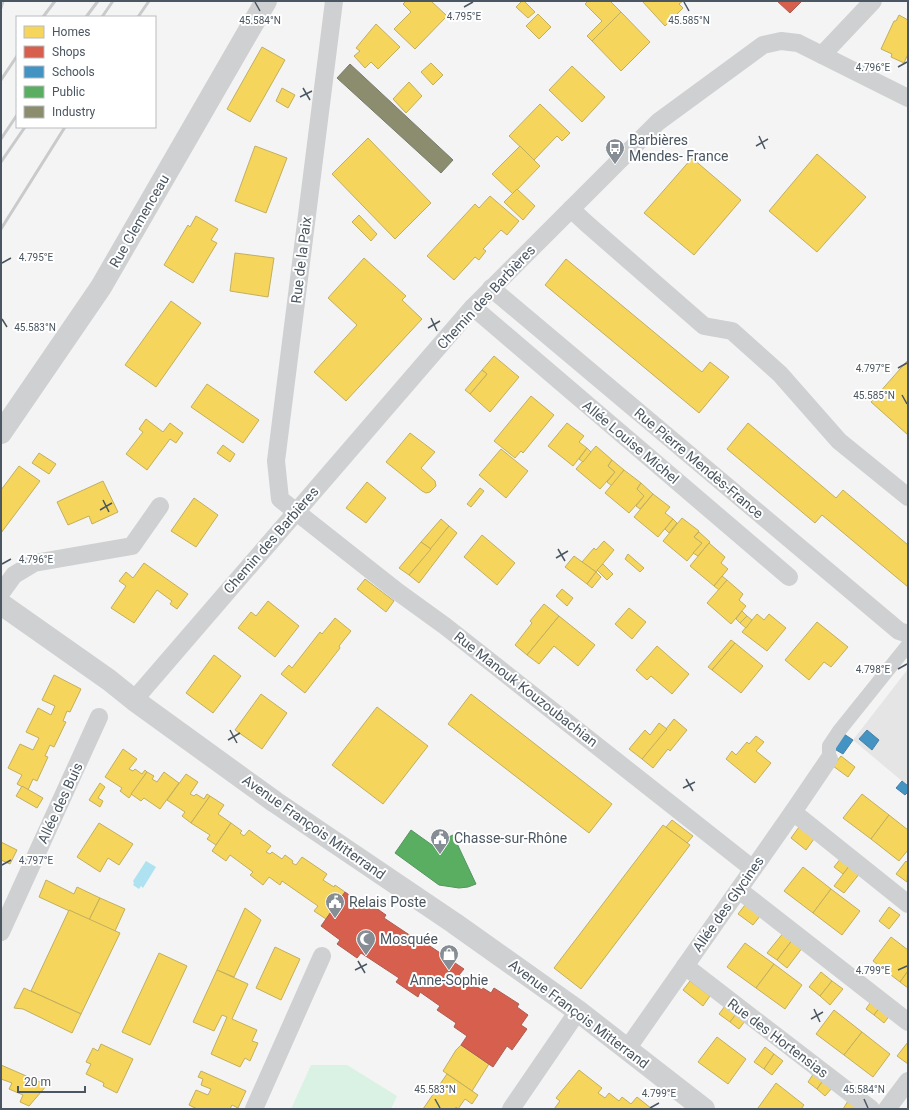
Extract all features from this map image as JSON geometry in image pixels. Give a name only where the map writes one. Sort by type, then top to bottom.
[{"type":"street","name":"Rue Clemenceau","points":[[1,433],[101,287],[266,1]]},
{"type":"street","name":"Rue de la Paix","points":[[296,512],[280,499],[276,462],[334,1]]},
{"type":"street","points":[[822,55],[873,1]]},
{"type":"street","name":"Chemin des Barbières","points":[[134,700],[473,307],[658,122],[764,45],[781,41],[798,44],[908,98]]},
{"type":"street","points":[[572,209],[704,326],[732,331],[780,374],[839,441],[908,497]]},
{"type":"street","name":"Rue Pierre Mendès-France","points":[[492,288],[899,631],[908,634]]},
{"type":"street","name":"Allée Louise Michel","points":[[473,307],[789,577]]},
{"type":"street","points":[[1,593],[14,575],[34,563],[132,546],[160,506]]},
{"type":"street","name":"Rue Manouk Kouzoubachian","points":[[296,512],[398,592],[451,630],[753,869]]},
{"type":"street","name":"Avenue François Mitterrand","points":[[1,604],[109,680],[134,700],[275,802],[467,932],[578,1011],[704,1109]]},
{"type":"street","points":[[829,759],[829,746],[839,731],[908,645]]},
{"type":"street","name":"Allée des Buis","points":[[1,932],[99,717]]},
{"type":"street","name":"Allée des Glycines","points":[[627,1049],[829,759]]},
{"type":"street","points":[[793,812],[908,904]]},
{"type":"street","points":[[739,890],[908,1022]]},
{"type":"street","points":[[254,1109],[322,956]]},
{"type":"street","name":"Rue des Hortensias","points":[[685,966],[871,1109]]},
{"type":"street","points":[[510,1109],[578,1011]]},
{"type":"street","points":[[887,1109],[908,1081]]},
{"type":"shaded area","points":[[908,669],[908,786],[853,740]]},
{"type":"green space","points":[[311,1065],[347,1065],[397,1096],[391,1109],[291,1109]]},
{"type":"water","points":[[146,861],[156,867],[143,888],[141,886],[139,889],[133,885],[133,881]]},
{"type":"building: Homes","points":[[406,1],[431,1],[447,16],[415,49],[394,29],[411,12],[403,4]]},
{"type":"building: Homes","points":[[524,1],[535,12],[528,18],[516,7]]},
{"type":"building: Homes","points":[[588,1],[610,1],[621,12],[592,41],[587,36],[602,21],[585,4]]},
{"type":"building: Homes","points":[[642,1],[683,1],[679,4],[683,8],[665,26]]},
{"type":"building: Homes","points":[[621,12],[650,42],[621,71],[592,41]]},
{"type":"building: Homes","points":[[538,14],[551,27],[539,39],[526,26]]},
{"type":"building: Homes","points":[[899,15],[908,20],[908,54],[904,63],[891,57],[892,54],[881,49],[894,21],[896,21]]},
{"type":"building: Homes","points":[[376,24],[400,47],[378,69],[371,62],[365,68],[354,56],[360,51],[356,48]]},
{"type":"building: Homes","points":[[262,47],[285,60],[250,122],[227,109]]},
{"type":"building: Homes","points":[[431,63],[443,75],[433,85],[421,72]]},
{"type":"building: Homes","points":[[572,66],[605,97],[582,122],[549,90]]},
{"type":"building: Homes","points":[[409,82],[422,96],[406,113],[393,99]]},
{"type":"building: Homes","points":[[282,88],[295,95],[288,108],[276,101]]},
{"type":"building: Homes","points":[[540,104],[570,133],[562,141],[557,136],[534,160],[509,136]]},
{"type":"building: Homes","points":[[368,138],[431,203],[395,239],[332,174]]},
{"type":"building: Homes","points":[[255,146],[287,158],[266,213],[235,201]]},
{"type":"building: Homes","points":[[520,146],[540,166],[513,194],[492,174]]},
{"type":"building: Homes","points":[[817,154],[866,197],[817,252],[769,211]]},
{"type":"building: Homes","points":[[692,158],[741,200],[694,255],[644,213]]},
{"type":"building: Homes","points":[[517,189],[535,206],[523,220],[504,202]]},
{"type":"building: Homes","points":[[490,196],[519,221],[507,235],[501,230],[483,249],[486,251],[479,260],[475,257],[454,280],[427,256],[475,204],[479,208]]},
{"type":"building: Homes","points":[[359,215],[377,234],[371,241],[352,222]]},
{"type":"building: Homes","points":[[196,216],[218,229],[211,240],[217,243],[193,283],[164,265],[188,225],[190,227]]},
{"type":"building: Homes","points":[[235,253],[274,258],[268,297],[230,291]]},
{"type":"building: Homes","points":[[364,258],[406,296],[402,300],[422,319],[346,401],[314,372],[357,325],[328,298]]},
{"type":"building: Homes","points":[[566,259],[702,372],[710,362],[729,377],[699,413],[545,285]]},
{"type":"building: Homes","points":[[171,301],[201,323],[156,387],[125,365]]},
{"type":"building: Homes","points":[[494,356],[519,377],[490,412],[470,394],[487,374],[482,370]]},
{"type":"building: Homes","points":[[908,360],[908,435],[871,402]]},
{"type":"building: Homes","points":[[482,370],[487,374],[470,394],[465,390]]},
{"type":"building: Homes","points":[[207,384],[259,420],[243,443],[191,407]]},
{"type":"building: Homes","points":[[531,396],[554,415],[523,453],[521,451],[515,458],[494,441]]},
{"type":"building: Homes","points":[[146,419],[163,432],[170,423],[183,433],[176,443],[170,439],[147,470],[126,454],[143,432],[139,429]]},
{"type":"building: Homes","points":[[567,423],[584,436],[579,442],[587,448],[573,466],[548,446]]},
{"type":"building: Homes","points":[[748,423],[836,498],[843,490],[908,545],[908,587],[822,515],[815,523],[727,449]]},
{"type":"building: Homes","points":[[410,433],[435,452],[421,468],[435,481],[436,486],[430,492],[426,493],[422,491],[386,462]]},
{"type":"building: Homes","points":[[223,445],[235,454],[230,462],[217,453]]},
{"type":"building: Homes","points":[[596,446],[612,460],[608,466],[615,472],[600,489],[576,469]]},
{"type":"building: Homes","points":[[587,448],[591,452],[583,462],[579,459]]},
{"type":"building: Homes","points":[[501,449],[528,471],[506,498],[479,475]]},
{"type":"building: Homes","points":[[39,453],[56,464],[49,474],[32,463]]},
{"type":"building: Homes","points":[[612,460],[624,470],[612,486],[607,482],[615,472],[608,466]]},
{"type":"building: Homes","points":[[19,466],[40,481],[1,533],[1,490]]},
{"type":"building: Homes","points":[[624,470],[641,483],[637,489],[644,496],[629,513],[605,493]]},
{"type":"building: Homes","points":[[103,481],[118,512],[92,524],[89,516],[68,525],[57,502]]},
{"type":"building: Homes","points":[[367,482],[386,498],[366,523],[346,508]]},
{"type":"building: Homes","points":[[641,483],[653,494],[640,509],[636,506],[644,496],[637,489]]},
{"type":"building: Homes","points":[[480,488],[484,491],[471,507],[467,504]]},
{"type":"building: Homes","points":[[653,494],[670,507],[665,513],[673,519],[658,537],[634,517]]},
{"type":"building: Homes","points":[[194,498],[218,515],[196,547],[171,531]]},
{"type":"building: Homes","points":[[682,518],[699,531],[694,537],[702,543],[687,561],[663,541]]},
{"type":"building: Homes","points":[[441,519],[449,526],[431,549],[421,542]]},
{"type":"building: Homes","points":[[673,519],[677,523],[669,533],[665,529]]},
{"type":"building: Homes","points":[[449,526],[457,533],[419,583],[409,575]]},
{"type":"building: Homes","points":[[699,532],[710,542],[698,556],[693,553],[702,543],[694,537]]},
{"type":"building: Homes","points":[[482,535],[515,563],[497,585],[464,557]]},
{"type":"building: Homes","points":[[604,541],[614,550],[596,572],[582,562],[594,548],[596,550]]},
{"type":"building: Homes","points":[[421,542],[431,549],[409,575],[399,568]]},
{"type":"building: Homes","points":[[709,543],[725,557],[721,563],[728,569],[714,586],[690,566]]},
{"type":"building: Homes","points":[[628,554],[644,568],[640,572],[625,559]]},
{"type":"building: Homes","points":[[574,556],[596,572],[587,584],[565,567]]},
{"type":"building: Homes","points":[[144,563],[188,594],[177,609],[170,604],[172,601],[157,590],[134,623],[111,608],[126,586],[119,581],[126,572],[133,578]]},
{"type":"building: Homes","points":[[603,564],[613,574],[607,580],[597,570]]},
{"type":"building: Homes","points":[[596,572],[601,577],[592,588],[587,584]]},
{"type":"building: Homes","points":[[722,576],[727,580],[719,590],[714,586]]},
{"type":"building: Homes","points":[[365,579],[394,601],[386,612],[357,589]]},
{"type":"building: Homes","points":[[727,580],[743,594],[739,600],[746,606],[731,624],[707,603]]},
{"type":"building: Homes","points":[[562,589],[573,598],[567,606],[556,596]]},
{"type":"building: Homes","points":[[268,601],[299,626],[275,657],[238,628],[251,612],[256,616]]},
{"type":"building: Homes","points":[[544,604],[559,616],[527,655],[515,645],[532,623],[530,621]]},
{"type":"building: Homes","points":[[629,608],[646,622],[632,639],[615,624]]},
{"type":"building: Homes","points":[[742,611],[747,616],[740,623],[736,619]]},
{"type":"building: Homes","points":[[757,614],[764,620],[769,614],[786,628],[767,651],[742,632]]},
{"type":"building: Homes","points":[[559,616],[595,645],[578,666],[554,646],[539,664],[527,655]]},
{"type":"building: Homes","points":[[747,616],[752,620],[746,628],[740,623]]},
{"type":"building: Homes","points":[[335,618],[351,631],[339,646],[340,648],[305,693],[281,674],[289,665],[292,668],[320,632],[322,634]]},
{"type":"building: Homes","points":[[817,622],[848,647],[831,667],[824,662],[809,680],[785,660]]},
{"type":"building: Homes","points":[[731,640],[735,643],[712,670],[708,667]]},
{"type":"building: Homes","points":[[735,643],[763,666],[741,693],[712,670]]},
{"type":"building: Homes","points":[[657,646],[689,674],[672,694],[651,676],[647,680],[636,670]]},
{"type":"building: Homes","points":[[214,655],[241,676],[213,713],[186,693]]},
{"type":"building: Homes","points":[[54,675],[81,689],[70,712],[67,711],[63,721],[66,722],[54,747],[50,745],[45,756],[48,757],[37,781],[33,779],[28,790],[17,784],[22,775],[8,768],[20,744],[33,750],[39,738],[26,732],[38,708],[51,715],[55,706],[42,700]]},
{"type":"building: Homes","points":[[261,694],[287,713],[262,749],[235,730]]},
{"type":"building: Homes","points":[[471,694],[612,804],[589,833],[448,724]]},
{"type":"building: Homes","points":[[377,707],[428,746],[383,804],[332,765]]},
{"type":"building: Homes","points":[[674,719],[687,730],[670,751],[668,749],[653,768],[642,759]]},
{"type":"building: Homes","points":[[659,723],[667,729],[642,759],[629,749],[645,730],[650,735]]},
{"type":"building: Homes","points":[[756,736],[764,742],[756,751],[771,763],[755,783],[726,759],[732,751],[736,755],[747,742],[749,744]]},
{"type":"building: Homes","points":[[123,749],[137,759],[129,769],[133,771],[135,769],[142,774],[145,770],[147,772],[129,798],[120,791],[122,788],[105,777]]},
{"type":"building: Homes","points":[[841,756],[855,767],[848,777],[833,766]]},
{"type":"building: Homes","points":[[147,772],[154,776],[152,779],[157,782],[164,772],[179,783],[160,809],[144,798],[141,801],[131,794]]},
{"type":"building: Homes","points":[[186,774],[198,782],[190,794],[194,796],[196,794],[204,799],[207,794],[210,796],[191,823],[182,816],[185,812],[167,800]]},
{"type":"building: Homes","points":[[100,783],[105,787],[98,798],[103,801],[100,807],[89,800]]},
{"type":"building: Homes","points":[[22,786],[43,798],[37,808],[16,796]]},
{"type":"building: Homes","points":[[862,794],[889,815],[871,839],[843,818]]},
{"type":"building: Homes","points":[[210,796],[224,805],[218,814],[231,823],[216,845],[207,839],[210,835],[191,823]]},
{"type":"building: Homes","points":[[889,815],[908,830],[908,850],[899,861],[871,839]]},
{"type":"building: Homes","points":[[672,820],[693,836],[687,843],[666,827]]},
{"type":"building: Homes","points":[[99,823],[133,844],[119,865],[108,858],[100,872],[77,857]]},
{"type":"building: Homes","points":[[231,823],[242,831],[240,833],[244,836],[249,830],[271,846],[266,852],[270,854],[272,852],[282,859],[285,855],[293,861],[292,863],[296,865],[302,857],[327,874],[323,880],[334,887],[335,885],[345,892],[326,919],[314,911],[318,906],[282,881],[280,885],[269,877],[263,885],[250,875],[253,872],[230,855],[226,861],[212,851]]},
{"type":"building: Homes","points":[[663,825],[690,845],[581,989],[554,968]]},
{"type":"building: Homes","points":[[799,827],[814,839],[806,850],[791,838]]},
{"type":"building: Homes","points":[[1,842],[17,850],[10,864],[1,860]]},
{"type":"building: Homes","points":[[841,858],[850,865],[843,874],[834,867]]},
{"type":"building: Homes","points":[[906,861],[908,863],[907,882],[896,874]]},
{"type":"building: Homes","points":[[850,865],[860,873],[844,893],[834,886]]},
{"type":"building: Homes","points":[[803,867],[831,889],[813,913],[784,891]]},
{"type":"building: Homes","points":[[46,880],[74,894],[77,887],[100,898],[89,920],[39,897]]},
{"type":"building: Homes","points":[[831,889],[860,911],[842,935],[813,913]]},
{"type":"building: Homes","points":[[100,898],[125,909],[115,931],[89,920]]},
{"type":"building: Homes","points":[[745,905],[760,916],[753,925],[738,914]]},
{"type":"building: Homes","points":[[889,907],[900,915],[889,929],[879,921]]},
{"type":"building: Homes","points":[[245,908],[261,920],[234,977],[217,970]]},
{"type":"building: Homes","points":[[69,910],[120,933],[81,1014],[31,991]]},
{"type":"building: Homes","points":[[784,932],[793,939],[777,960],[767,953]]},
{"type":"building: Homes","points":[[891,937],[908,950],[908,971],[900,982],[873,961]]},
{"type":"building: Homes","points":[[793,939],[803,947],[787,968],[777,960]]},
{"type":"building: Homes","points":[[745,943],[774,964],[756,988],[727,967]]},
{"type":"building: Homes","points":[[275,947],[300,959],[281,1000],[256,988]]},
{"type":"building: Homes","points":[[159,953],[187,966],[150,1045],[122,1032]]},
{"type":"building: Homes","points":[[774,964],[802,985],[785,1009],[756,988]]},
{"type":"building: Homes","points":[[217,970],[248,984],[232,1019],[257,1030],[252,1041],[258,1043],[250,1061],[245,1058],[240,1067],[211,1054],[227,1017],[222,1015],[214,1031],[193,1022]]},
{"type":"building: Homes","points":[[908,971],[908,988],[900,982]]},
{"type":"building: Homes","points":[[821,972],[832,981],[820,996],[809,987]]},
{"type":"building: Homes","points":[[690,981],[710,996],[703,1006],[683,990]]},
{"type":"building: Homes","points":[[832,981],[843,989],[830,1005],[820,996]]},
{"type":"building: Homes","points":[[24,988],[81,1014],[72,1033],[23,1009],[14,1008]]},
{"type":"building: Homes","points":[[872,1000],[880,1007],[874,1015],[866,1009]]},
{"type":"building: Homes","points":[[725,1006],[736,1014],[730,1022],[719,1014]]},
{"type":"building: Homes","points":[[880,1007],[890,1015],[884,1023],[874,1015]]},
{"type":"building: Homes","points":[[834,1010],[862,1032],[844,1055],[816,1034]]},
{"type":"building: Homes","points":[[736,1014],[745,1021],[739,1029],[730,1022]]},
{"type":"building: Homes","points":[[862,1032],[890,1054],[873,1077],[844,1055]]},
{"type":"building: Homes","points":[[717,1037],[746,1059],[728,1084],[698,1062]]},
{"type":"building: Homes","points":[[908,1042],[908,1064],[897,1056]]},
{"type":"building: Homes","points":[[101,1044],[133,1059],[117,1093],[103,1086],[104,1083],[86,1074],[91,1064],[86,1062],[93,1048],[98,1051]]},
{"type":"building: Homes","points":[[461,1045],[489,1064],[472,1091],[443,1071],[456,1050]]},
{"type":"building: Homes","points":[[765,1047],[774,1054],[764,1069],[754,1062]]},
{"type":"building: Homes","points":[[774,1054],[783,1061],[772,1075],[764,1069]]},
{"type":"building: Homes","points":[[1,1065],[47,1085],[29,1106],[20,1102],[23,1095],[9,1089],[12,1083],[1,1079]]},
{"type":"building: Homes","points":[[579,1070],[602,1088],[598,1093],[605,1098],[609,1093],[619,1101],[622,1097],[631,1104],[637,1097],[652,1109],[554,1109],[560,1101],[556,1098]]},
{"type":"building: Homes","points":[[201,1071],[246,1091],[238,1108],[232,1105],[230,1109],[197,1109],[189,1105],[196,1090],[208,1095],[211,1089],[201,1085],[203,1079],[198,1077]]},
{"type":"building: Homes","points":[[814,1073],[824,1079],[817,1089],[808,1082]]},
{"type":"building: Homes","points":[[447,1074],[478,1095],[472,1104],[465,1099],[458,1109],[456,1107],[455,1109],[423,1109]]},
{"type":"building: Homes","points":[[824,1079],[833,1087],[825,1096],[817,1089]]},
{"type":"building: Homes","points":[[776,1083],[804,1105],[801,1109],[758,1108]]},
{"type":"building: Homes","points":[[848,1101],[859,1109],[843,1109]]},
{"type":"building: Shops","points":[[777,1],[802,1],[790,13]]},
{"type":"building: Shops","points":[[345,892],[367,905],[369,903],[386,915],[384,918],[414,938],[415,936],[464,969],[459,975],[482,990],[483,988],[491,993],[494,988],[519,1004],[517,1007],[528,1015],[521,1025],[527,1029],[512,1050],[507,1046],[493,1067],[461,1045],[467,1036],[454,1027],[456,1023],[437,1010],[440,1006],[420,992],[418,997],[396,982],[399,978],[361,953],[357,958],[337,944],[340,940],[321,926]]},
{"type":"building: Schools","points":[[867,730],[879,740],[872,750],[859,739]]},
{"type":"building: Schools","points":[[841,732],[853,740],[843,754],[831,747]]},
{"type":"building: Schools","points":[[902,781],[908,786],[908,792],[905,795],[896,788]]},
{"type":"building: Public","points":[[411,830],[432,845],[453,835],[476,884],[459,888],[439,885],[395,853]]},
{"type":"building: Industry","points":[[350,64],[453,160],[441,173],[337,78]]},
{"type":"railway","points":[[1,8],[3,1]]},
{"type":"railway","points":[[44,16],[55,1]]},
{"type":"railway","points":[[87,16],[98,1]]},
{"type":"railway","points":[[103,16],[113,1]]},
{"type":"railway","points":[[139,16],[149,1]]},
{"type":"railway","points":[[1,80],[16,58]]},
{"type":"railway","points":[[1,139],[16,116]]},
{"type":"railway","points":[[1,162],[24,128]]},
{"type":"railway","points":[[1,229],[64,128]]},
{"type":"place","name":"Barbières Mendes- France","points":[[615,165]]},
{"type":"place","name":"Chasse-sur-Rhône","points":[[440,855]]},
{"type":"place","name":"Relais Poste","points":[[335,919]]},
{"type":"place","name":"Mosquée","points":[[366,956]]},
{"type":"place","name":"Anne-Sophie","points":[[449,971]]}]
